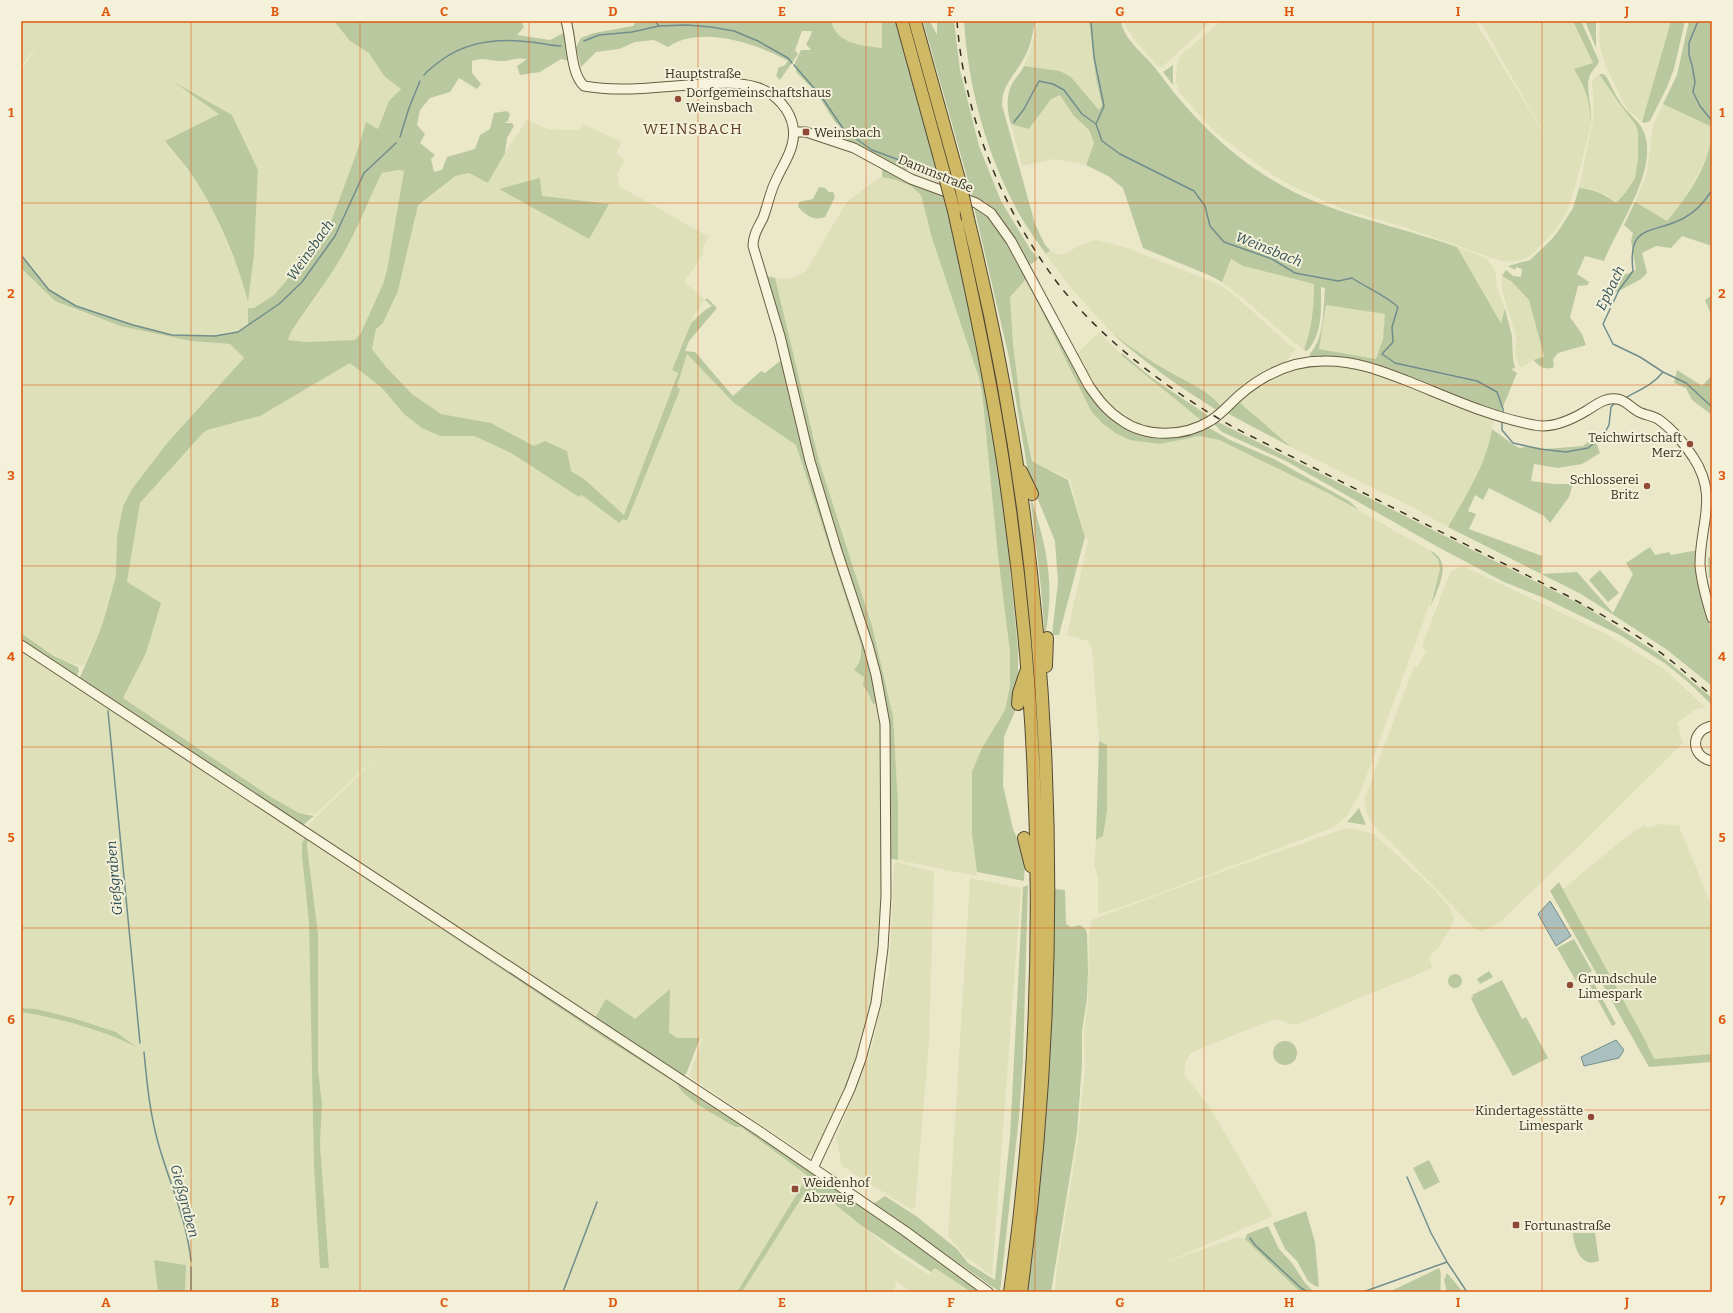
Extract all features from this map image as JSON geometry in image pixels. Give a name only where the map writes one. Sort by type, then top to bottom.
[{"type":"highway","points":[[902,21],[946,177],[983,345],[1006,477],[1017,560],[1027,667],[1032,748],[1036,874],[1034,1016],[1024,1171],[1010,1292]]},
{"type":"highway","points":[[915,21],[960,183],[992,326],[1016,464],[1029,560],[1042,689],[1048,890],[1046,1015],[1036,1165],[1021,1292]]},
{"type":"highway","points":[[1016,464],[1032,494]]},
{"type":"highway","points":[[1042,689],[1046,670],[1048,638]]},
{"type":"highway","points":[[1018,704],[1019,693],[1027,667]]},
{"type":"highway","points":[[1024,838],[1029,862],[1036,874]]},
{"type":"street","name":"Hauptstraße","points":[[566,21],[576,74],[584,86],[631,88],[723,83],[755,87],[766,91],[782,104],[792,121],[794,132]]},
{"type":"street","name":"Dammstraße","points":[[794,132],[806,132],[854,148],[911,179],[976,203],[985,208],[995,218],[1011,242],[1089,386],[1102,404],[1122,421],[1142,430],[1168,433],[1190,430],[1211,420],[1252,385],[1274,372],[1287,366],[1323,360],[1361,364],[1497,416],[1538,426],[1547,427],[1574,418],[1603,400],[1616,398],[1623,400],[1629,406],[1641,413],[1657,418],[1693,456],[1704,480],[1708,504],[1701,548],[1701,573],[1712,618]]},
{"type":"street","points":[[794,132],[793,144],[777,178],[753,241],[754,251],[780,336],[810,461],[837,552],[868,645],[876,675],[885,724],[886,896],[883,948],[876,1003],[861,1059],[850,1088],[813,1168]]},
{"type":"street","points":[[21,645],[813,1168],[905,1231],[988,1292]]},
{"type":"street","points":[[1712,726],[1700,731],[1695,741],[1699,755],[1712,761]]},
{"type":"green space","points":[[21,21],[334,21],[350,41],[369,53],[385,77],[401,89],[389,101],[378,129],[366,122],[358,149],[332,219],[316,244],[275,294],[254,308],[248,326],[231,335],[172,335],[133,325],[76,306],[49,290],[21,255],[21,71],[41,40],[21,67]],"holes":[[[178,84],[232,115],[258,170],[254,255],[248,301],[241,275],[217,220],[198,183],[165,141],[219,114]]]},
{"type":"green space","points":[[334,21],[521,21],[524,27],[517,35],[550,40],[569,30],[574,62],[561,59],[540,72],[520,75],[517,66],[527,59],[519,58],[501,61],[480,59],[472,61],[472,73],[481,84],[477,89],[459,78],[450,92],[430,98],[420,110],[417,125],[425,134],[420,143],[435,155],[431,159],[434,172],[442,170],[447,157],[475,149],[480,135],[490,129],[494,113],[507,111],[510,114],[508,121],[504,123],[512,123],[514,126],[507,138],[505,153],[488,183],[469,173],[456,176],[418,205],[398,291],[383,323],[376,329],[372,349],[386,367],[412,394],[441,414],[491,423],[534,446],[545,441],[567,451],[571,471],[584,479],[624,515],[678,373],[672,370],[691,323],[705,310],[712,306],[705,300],[707,298],[717,308],[689,341],[685,351],[695,352],[733,396],[761,371],[765,373],[785,357],[763,275],[775,278],[819,461],[872,626],[893,716],[898,803],[898,860],[887,858],[881,703],[873,704],[863,685],[864,677],[854,670],[860,658],[861,645],[796,445],[734,403],[687,354],[677,386],[680,390],[627,521],[623,519],[619,523],[582,495],[579,497],[511,453],[474,436],[440,436],[422,428],[404,414],[382,388],[350,363],[260,416],[207,430],[140,503],[127,582],[161,603],[146,653],[123,698],[271,797],[299,813],[314,816],[303,825],[81,681],[80,677],[100,631],[116,575],[117,537],[123,506],[132,489],[168,442],[244,358],[230,344],[191,341],[120,326],[55,301],[21,268],[21,255],[49,290],[76,306],[133,325],[172,335],[215,336],[238,332],[248,326],[248,308],[254,308],[275,294],[316,244],[332,219],[358,149],[366,122],[378,129],[389,101],[401,89],[385,77],[369,53],[350,41]],"holes":[[[398,170],[404,171],[387,270],[383,284],[361,333],[355,340],[307,342],[288,340],[291,332],[342,256],[382,173]]]},
{"type":"green space","points":[[637,21],[831,21],[834,29],[844,39],[859,44],[882,48],[882,21],[895,21],[908,62],[941,183],[909,169],[903,172],[846,143],[849,135],[835,122],[816,92],[796,72],[796,65],[794,65],[801,50],[811,50],[806,44],[812,31],[802,31],[795,50],[798,54],[780,80],[776,76],[779,67],[784,66],[788,61],[760,48],[728,39],[712,37],[696,37],[681,41],[668,47],[654,40],[635,42],[619,49],[596,52],[581,67],[576,47],[581,38],[594,33],[633,26]]},
{"type":"green space","points":[[831,21],[882,21],[882,48],[854,44],[842,39],[833,29]]},
{"type":"green space","points":[[923,21],[930,21],[937,35],[937,21],[954,21],[960,70],[979,146],[1001,201],[1030,249],[1038,259],[1027,267],[1003,222],[992,208],[972,195]]},
{"type":"green space","points":[[964,21],[1035,21],[1028,51],[1006,86],[1002,105],[1035,224],[1045,245],[1050,250],[1046,254],[1017,210],[996,166],[980,118],[974,94],[966,45]]},
{"type":"green space","points":[[1038,21],[1089,21],[1096,79],[1102,105],[1099,110],[1071,77],[1060,71],[1024,66],[1030,51]]},
{"type":"green space","points":[[1089,21],[1121,21],[1130,41],[1151,63],[1190,111],[1229,148],[1272,180],[1321,204],[1457,247],[1501,323],[1505,309],[1512,336],[1515,368],[1511,369],[1517,373],[1500,414],[1388,371],[1310,359],[1310,354],[1315,347],[1321,331],[1325,288],[1321,287],[1321,312],[1316,337],[1307,351],[1304,350],[1312,317],[1314,284],[1243,266],[1231,259],[1222,282],[1143,248],[1123,188],[1108,176],[1086,165],[1094,143],[1089,130],[1073,115],[1060,95],[1051,99],[1029,129],[1011,124],[1008,110],[1009,90],[1024,66],[1060,71],[1071,77],[1099,110],[1102,105],[1096,79]],"holes":[[[1326,305],[1385,314],[1383,339],[1376,359],[1319,349]]]},
{"type":"green space","points":[[1124,21],[1212,21],[1162,67],[1158,66],[1138,44],[1126,27]]},
{"type":"green space","points":[[1221,21],[1475,21],[1548,140],[1480,21],[1573,21],[1593,63],[1574,69],[1585,87],[1589,100],[1592,121],[1575,187],[1568,209],[1562,220],[1553,233],[1530,256],[1521,260],[1510,262],[1501,261],[1398,225],[1342,209],[1292,186],[1268,172],[1215,132],[1179,92],[1176,82],[1177,65],[1180,56]]},
{"type":"green space","points":[[1573,21],[1581,21],[1599,61],[1590,75],[1588,85],[1591,120],[1586,93],[1574,69],[1593,63]]},
{"type":"green space","points":[[1585,21],[1596,21],[1596,48]]},
{"type":"green space","points":[[1600,21],[1671,21],[1642,122],[1627,109],[1606,67],[1601,51],[1599,36]]},
{"type":"green space","points":[[1671,21],[1685,21],[1674,69],[1650,121],[1644,123],[1642,122]]},
{"type":"green space","points":[[1689,21],[1712,21],[1712,127],[1663,104],[1677,75]]},
{"type":"green space","points":[[1173,65],[1173,85],[1163,72]]},
{"type":"green space","points":[[1599,74],[1635,124],[1638,131],[1638,159],[1635,178],[1626,192],[1616,203],[1605,194],[1590,189],[1579,188],[1594,113],[1592,82]]},
{"type":"green space","points":[[1599,74],[1606,76],[1621,103],[1639,123],[1645,135],[1647,150],[1645,166],[1634,200],[1604,261],[1585,256],[1577,274],[1589,282],[1588,285],[1578,286],[1570,317],[1582,334],[1586,345],[1558,353],[1553,359],[1554,367],[1545,368],[1533,360],[1544,357],[1529,300],[1511,281],[1502,276],[1506,270],[1513,276],[1521,277],[1522,269],[1516,267],[1515,270],[1508,266],[1530,260],[1552,239],[1573,208],[1579,188],[1599,192],[1616,203],[1626,192],[1635,178],[1638,159],[1638,131],[1635,124]]},
{"type":"green space","points":[[174,82],[232,115],[258,170],[254,255],[248,302],[234,257],[214,212],[187,167],[165,141],[219,114]]},
{"type":"green space","points":[[1060,95],[1073,115],[1089,130],[1094,143],[1086,165],[1055,159],[1022,166],[1011,124],[1029,129],[1051,98]]},
{"type":"green space","points":[[1663,104],[1712,127],[1711,146],[1703,165],[1682,203],[1667,221],[1635,202],[1647,173],[1653,125]]},
{"type":"green space","points":[[527,120],[548,129],[560,130],[578,130],[583,124],[622,142],[616,153],[625,160],[617,174],[619,186],[709,237],[704,244],[703,254],[684,282],[705,300],[694,315],[672,369],[678,372],[624,515],[584,479],[534,446],[491,423],[441,414],[412,394],[386,367],[372,349],[376,329],[383,323],[398,291],[418,205],[456,177],[469,173],[488,183],[505,153]],"holes":[[[540,179],[542,196],[608,204],[589,239],[499,189]]]},
{"type":"green space","points":[[1712,134],[1712,246],[1682,236],[1671,248],[1656,246],[1642,253],[1647,273],[1641,279],[1617,292],[1611,289],[1624,275],[1636,270],[1631,241],[1633,233],[1624,225],[1635,202],[1667,221],[1682,202],[1702,169],[1710,146]]},
{"type":"green space","points":[[398,170],[404,171],[387,270],[383,284],[361,333],[355,340],[307,342],[288,340],[291,332],[322,289],[348,246],[368,200],[383,173]]},
{"type":"green space","points":[[882,170],[889,171],[944,196],[951,217],[975,326],[1002,486],[1018,650],[1018,704],[1004,737],[1003,785],[1013,829],[1025,857],[1024,881],[977,872],[972,834],[972,772],[982,748],[1005,710],[1010,686],[1010,652],[998,556],[982,392],[979,378],[932,238],[921,195],[911,186],[896,180],[882,177]]},
{"type":"green space","points":[[882,177],[896,180],[911,186],[921,195],[932,238],[979,378],[982,392],[998,556],[1010,652],[1010,686],[1005,710],[982,748],[972,834],[977,876],[898,860],[898,803],[893,716],[872,626],[819,461],[775,278],[790,279],[806,271],[846,203],[878,178]]},
{"type":"green space","points":[[540,178],[542,196],[609,204],[589,239],[499,189]]},
{"type":"green space","points":[[819,187],[825,188],[829,192],[833,192],[835,197],[825,217],[814,218],[807,215],[798,207],[799,202],[813,199]]},
{"type":"green space","points":[[974,207],[991,218],[1005,238],[1084,384],[1135,431],[1206,426],[1228,439],[1274,459],[1349,501],[1359,510],[1326,492],[1219,440],[1200,436],[1160,444],[1130,440],[1117,434],[1102,423],[1091,411],[1026,279],[1010,297],[1013,344],[1021,409],[1032,461],[1068,480],[1085,537],[1059,635],[1052,635],[1058,582],[1055,541],[1029,478],[1008,353]]},
{"type":"green space","points":[[1096,240],[1125,247],[1225,288],[1286,342],[1296,349],[1286,361],[1258,375],[1222,407],[1218,402],[1198,388],[1141,354],[1113,334],[1069,286],[1046,254],[1050,250],[1057,254],[1064,254],[1083,244]]},
{"type":"green space","points":[[1457,247],[1486,258],[1495,270],[1497,287],[1505,309],[1502,324]]},
{"type":"green space","points":[[1230,259],[1243,266],[1314,284],[1314,309],[1311,327],[1304,350],[1222,282]]},
{"type":"green space","points":[[21,268],[55,301],[84,313],[120,326],[191,341],[230,344],[244,358],[168,442],[132,489],[123,506],[117,537],[116,575],[100,631],[83,666],[63,660],[21,632]]},
{"type":"green space","points":[[1502,276],[1511,281],[1529,300],[1544,358],[1533,360],[1522,367],[1520,367],[1515,354],[1516,336],[1502,290]]},
{"type":"green space","points":[[1026,279],[1091,411],[1160,444],[1200,436],[1219,440],[1326,492],[1429,550],[1438,559],[1440,569],[1430,603],[1361,791],[1346,817],[1332,828],[1128,905],[1098,914],[1098,878],[1094,864],[1096,840],[1103,836],[1107,745],[1099,741],[1092,648],[1088,641],[1067,635],[1088,540],[1085,537],[1070,479],[1033,461],[1021,409],[1013,344],[1010,297]]},
{"type":"green space","points":[[1712,295],[1712,317],[1705,300]]},
{"type":"green space","points":[[1326,305],[1386,314],[1383,339],[1376,359],[1319,349]]},
{"type":"green space","points":[[1099,332],[1126,359],[1202,421],[1185,427],[1164,429],[1145,426],[1130,419],[1109,403],[1096,387],[1077,354]]},
{"type":"green space","points":[[1113,334],[1152,361],[1203,390],[1222,407],[1218,411],[1190,393],[1164,375]]},
{"type":"green space","points":[[1122,353],[1152,378],[1210,417],[1202,421],[1121,355]]},
{"type":"green space","points":[[687,354],[734,403],[796,445],[861,645],[858,665],[865,677],[863,681],[864,689],[869,695],[873,704],[879,703],[882,727],[883,918],[872,1008],[862,1046],[844,1094],[821,1143],[814,1153],[810,1155],[806,1155],[689,1076],[703,1038],[678,1038],[635,1019],[594,1020],[309,830],[309,825],[316,817],[402,732],[316,814],[299,813],[271,797],[123,698],[146,653],[127,582],[140,503],[207,430],[260,416],[350,363],[382,388],[404,414],[461,435],[474,436],[511,453],[579,497],[582,495],[627,521],[680,390],[677,386]]},
{"type":"green space","points":[[1325,364],[1345,364],[1494,417],[1488,449],[1475,480],[1448,527],[1399,500],[1291,447],[1239,404],[1246,396],[1274,377],[1296,367]]},
{"type":"green space","points":[[1325,364],[1299,367],[1307,365]]},
{"type":"green space","points":[[1677,370],[1702,386],[1712,375],[1712,415],[1692,400],[1686,388],[1674,383]]},
{"type":"green space","points":[[1272,378],[1251,392],[1240,403],[1291,447],[1225,412],[1260,384]]},
{"type":"green space","points":[[1218,422],[1586,607],[1659,654],[1712,698],[1712,705],[1688,682],[1666,664],[1620,635],[1544,598],[1504,582],[1438,547],[1286,461],[1222,432],[1214,424]]},
{"type":"green space","points":[[1492,429],[1520,448],[1530,446],[1545,449],[1583,446],[1594,437],[1600,453],[1582,464],[1558,468],[1534,464],[1531,481],[1555,484],[1573,484],[1569,497],[1550,523],[1544,516],[1489,488],[1483,500],[1475,495],[1468,511],[1476,514],[1469,529],[1542,556],[1541,574],[1448,527],[1480,468],[1489,443]]},
{"type":"green space","points":[[1030,494],[1041,531],[1048,565],[1049,599],[1045,638],[1041,588]]},
{"type":"green space","points":[[1650,547],[1655,555],[1669,552],[1671,555],[1698,550],[1699,582],[1712,634],[1712,686],[1666,649],[1581,594],[1541,574],[1577,572],[1613,613],[1633,574],[1626,563]]},
{"type":"green space","points":[[1429,550],[1437,555],[1443,568],[1440,584],[1430,608],[1440,569],[1438,559]]},
{"type":"green space","points":[[1708,557],[1712,559],[1712,577],[1709,578]]},
{"type":"green space","points":[[1463,566],[1608,635],[1664,669],[1706,708],[1696,709],[1677,723],[1683,743],[1500,922],[1482,932],[1473,927],[1371,822],[1364,800],[1414,666],[1417,667],[1426,652],[1422,646],[1450,572]]},
{"type":"green space","points":[[1600,570],[1619,593],[1608,602],[1589,580]]},
{"type":"green space","points":[[21,633],[54,656],[78,667],[79,671],[76,677],[21,641]]},
{"type":"green space","points":[[21,648],[307,833],[302,843],[302,856],[309,923],[314,1168],[321,1268],[329,1267],[320,1144],[322,1104],[318,1068],[318,934],[307,840],[603,1037],[677,1084],[680,1090],[735,1127],[741,1127],[808,1176],[737,1292],[185,1292],[186,1265],[154,1260],[158,1292],[21,1292],[21,1012],[81,1025],[135,1045],[116,1032],[76,1019],[37,1009],[21,1008]]},
{"type":"green space","points":[[1099,741],[1107,745],[1107,811],[1103,836],[1096,840]]},
{"type":"green space","points":[[1359,808],[1366,825],[1347,822]]},
{"type":"green space","points":[[1661,824],[1679,826],[1712,907],[1712,1054],[1653,1059],[1563,889],[1627,836],[1644,825],[1647,828]]},
{"type":"green space","points":[[1351,828],[1374,834],[1432,887],[1450,908],[1454,919],[1439,947],[1429,957],[1432,968],[1295,1025],[1276,1019],[1267,1022],[1206,1046],[1190,1054],[1185,1063],[1184,1075],[1209,1106],[1273,1216],[1164,1263],[1238,1237],[1245,1239],[1300,1292],[1055,1292],[1057,1267],[1077,1146],[1085,1067],[1084,1031],[1088,999],[1089,932],[1091,922],[1094,919],[1221,872],[1340,830]]},
{"type":"green space","points":[[307,833],[905,1231],[980,1292],[971,1292],[935,1268],[931,1272],[862,1226],[821,1193],[810,1192],[804,1194],[742,1292],[737,1292],[808,1176],[741,1127],[735,1127],[703,1108],[687,1096],[677,1084],[603,1037],[308,840],[307,845],[318,934],[318,1068],[322,1104],[320,1144],[329,1268],[320,1268],[314,1168],[309,923],[302,856],[302,843]]},
{"type":"green space","points":[[896,862],[934,872],[929,1041],[915,1208],[910,1209],[842,1166],[836,1138],[871,1050],[889,971],[894,864]]},
{"type":"green space","points":[[970,878],[1021,888],[992,1276],[966,1257],[948,1236]]},
{"type":"green space","points":[[1559,882],[1654,1059],[1712,1054],[1712,1062],[1649,1067],[1550,891]]},
{"type":"green space","points":[[1028,885],[1023,1060],[1019,1117],[1000,1292],[873,1204],[885,1196],[916,1216],[957,1249],[968,1263],[995,1280],[1010,1137],[1023,887]]},
{"type":"green space","points":[[1054,889],[1065,890],[1066,924],[1071,927],[1080,925],[1087,933],[1087,998],[1082,1031],[1082,1064],[1077,1133],[1051,1292],[1027,1292],[1037,1214],[1047,1091]]},
{"type":"green space","points":[[1574,939],[1592,971],[1576,981],[1557,948]]},
{"type":"green space","points":[[1489,971],[1493,977],[1480,984],[1477,979]]},
{"type":"green space","points":[[1452,974],[1458,974],[1462,978],[1462,984],[1458,988],[1452,988],[1448,984],[1448,978]]},
{"type":"green space","points":[[1590,976],[1616,1024],[1612,1026],[1586,978]]},
{"type":"green space","points":[[1502,980],[1522,1019],[1526,1017],[1548,1058],[1513,1076],[1471,998],[1473,997],[1472,995]]},
{"type":"green space","points":[[670,989],[669,1033],[678,1038],[700,1038],[686,1074],[681,1076],[594,1020],[606,999],[635,1019]]},
{"type":"green space","points":[[21,1008],[37,1009],[76,1019],[116,1032],[137,1047],[80,1025],[21,1012]]},
{"type":"green space","points":[[1285,1041],[1290,1042],[1296,1048],[1296,1058],[1290,1064],[1285,1065],[1280,1064],[1274,1058],[1273,1053],[1274,1048],[1280,1042]]},
{"type":"green space","points":[[1429,1160],[1440,1182],[1424,1190],[1413,1168]]},
{"type":"green space","points":[[810,1192],[821,1193],[899,1256],[929,1275],[935,1268],[971,1292],[911,1292],[896,1281],[894,1292],[742,1292],[804,1194]]},
{"type":"green space","points":[[1306,1211],[1315,1242],[1319,1287],[1308,1281],[1297,1261],[1285,1249],[1273,1223]]},
{"type":"green space","points":[[1268,1226],[1279,1249],[1292,1263],[1305,1283],[1313,1291],[1319,1292],[1300,1292],[1245,1239],[1247,1234]]},
{"type":"green space","points":[[1573,1233],[1595,1233],[1599,1261],[1588,1262],[1581,1257],[1575,1245]]},
{"type":"green space","points":[[154,1260],[186,1265],[185,1292],[158,1292]]},
{"type":"green space","points":[[1439,1268],[1441,1274],[1441,1292],[1389,1292]]},
{"type":"green space","points":[[1447,1273],[1463,1292],[1447,1292],[1444,1280]]},
{"type":"water","points":[[1550,901],[1571,936],[1556,946],[1538,914]]},
{"type":"water","points":[[1616,1040],[1624,1050],[1619,1058],[1584,1066],[1581,1057]]},
{"type":"waterway","name":"Weinsbach","points":[[655,21],[659,26]]},
{"type":"waterway","points":[[1091,21],[1094,57],[1104,106],[1096,124]]},
{"type":"waterway","name":"Epbach","points":[[1698,21],[1689,43],[1689,55],[1695,82],[1693,92],[1700,106],[1712,121]]},
{"type":"waterway","name":"Weinsbach","points":[[584,41],[599,35],[632,32],[659,26],[686,25],[711,27],[734,31],[758,41],[788,58],[792,63]]},
{"type":"waterway","name":"Weinsbach","points":[[424,75],[435,65],[453,53],[463,48],[485,42],[508,40],[561,46]]},
{"type":"waterway","name":"Weinsbach","points":[[794,65],[821,96],[844,130],[872,150],[910,164]]},
{"type":"waterway","name":"Weinsbach","points":[[400,137],[409,108],[420,81]]},
{"type":"waterway","name":"Weinsbach","points":[[1014,122],[1024,109],[1039,81],[1053,84],[1064,90],[1082,114],[1096,124],[1102,141],[1120,154],[1194,191],[1205,206],[1210,226],[1224,242],[1272,259],[1295,273],[1338,281],[1352,278],[1382,295],[1398,307],[1392,327],[1393,342],[1382,354],[1395,363],[1477,381],[1497,392],[1503,409],[1503,414]]},
{"type":"waterway","name":"Weinsbach","points":[[21,255],[49,290],[76,306],[133,325],[172,335],[215,336],[238,332],[279,304],[302,282],[335,236],[364,173],[396,143]]},
{"type":"waterway","name":"Epbach","points":[[1712,190],[1700,206],[1689,215],[1673,223],[1645,232],[1638,237],[1634,244],[1632,255],[1633,271],[1619,290],[1603,324],[1613,344],[1640,357],[1663,372],[1686,383],[1712,407]]},
{"type":"waterway","name":"Weinsbach","points":[[1625,398],[1650,384],[1663,372]]},
{"type":"waterway","name":"Weinsbach","points":[[1502,422],[1502,430],[1513,443],[1540,449],[1566,452],[1588,448],[1603,436],[1609,425],[1611,407],[1616,402]]},
{"type":"waterway","name":"Gießgraben","points":[[108,711],[140,1043]]},
{"type":"waterway","name":"Gießgraben","points":[[144,1052],[153,1123],[163,1160],[182,1217],[191,1261]]},
{"type":"waterway","points":[[1407,1177],[1431,1233],[1447,1262],[1467,1292]]},
{"type":"waterway","points":[[563,1292],[597,1202]]},
{"type":"waterway","points":[[1250,1238],[1255,1245],[1301,1288],[1308,1292]]},
{"type":"waterway","points":[[1363,1292],[1447,1262]]},
{"type":"waterway","name":"Gießgraben","points":[[191,1267],[191,1292]]},
{"type":"railway","points":[[957,21],[961,56],[977,125],[988,158],[1002,190],[1018,222],[1056,281],[1093,323],[1115,343],[1161,380],[1209,413],[1233,427],[1566,595],[1622,626],[1661,653],[1712,696]]},
{"type":"place","name":"Dorfgemeinschaftshaus Weinsbach","points":[[678,99]]},
{"type":"place","name":"Weinsbach","points":[[806,132]]},
{"type":"place","name":"Teichwirtschaft Merz","points":[[1690,444]]},
{"type":"place","name":"Schlosserei Britz","points":[[1647,486]]},
{"type":"place","name":"Grundschule Limespark","points":[[1570,985]]},
{"type":"place","name":"Kindertagesstätte Limespark","points":[[1591,1117]]},
{"type":"place","name":"Weidenhof Abzweig","points":[[795,1189]]},
{"type":"place","name":"Fortunastraße","points":[[1516,1225]]},
{"type":"district","name":"WEINSBACH","points":[[693,129]]}]
